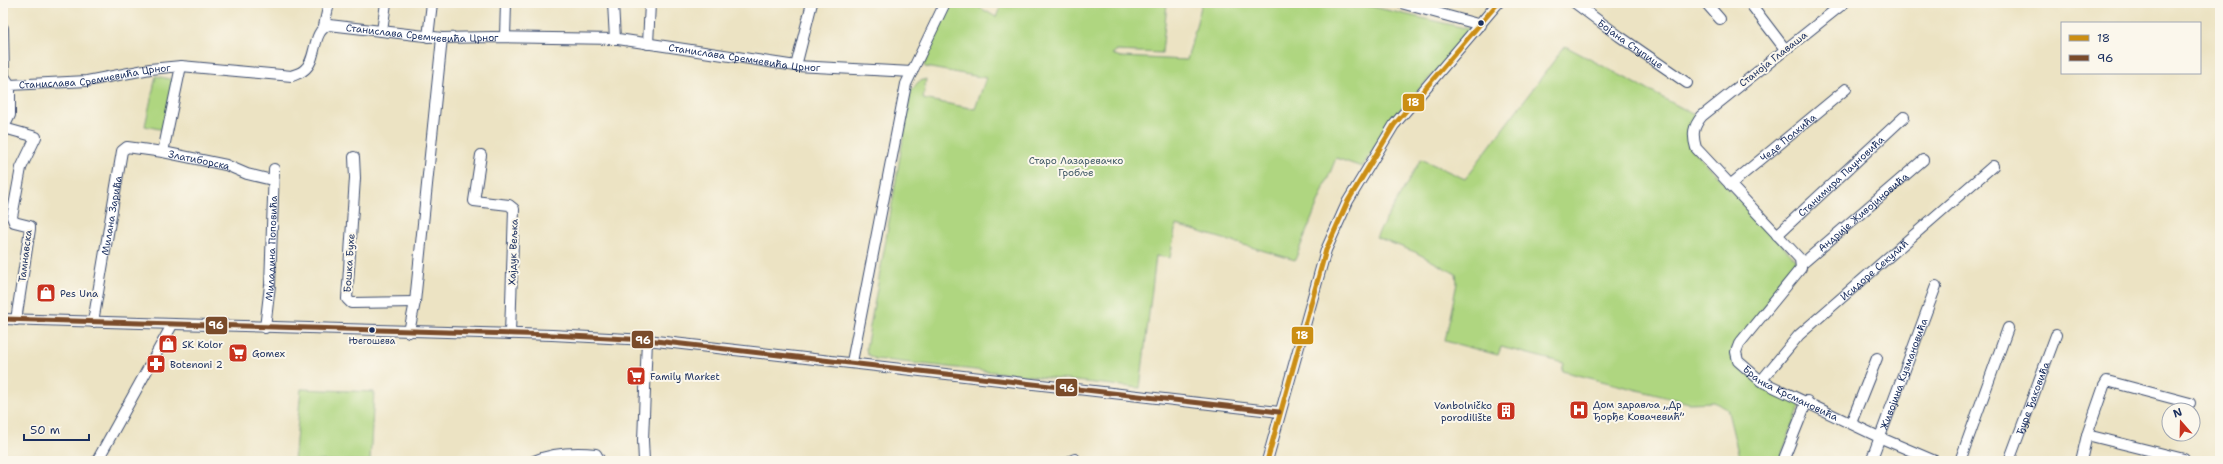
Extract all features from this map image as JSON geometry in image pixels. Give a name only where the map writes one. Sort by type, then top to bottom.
[{"type":"street","points":[[324,26],[329,3]]},
{"type":"street","points":[[382,31],[386,3]]},
{"type":"street","points":[[428,37],[432,3]]},
{"type":"street","points":[[505,37],[506,3]]},
{"type":"street","points":[[613,3],[616,39]]},
{"type":"street","points":[[648,44],[650,3]]},
{"type":"street","points":[[796,66],[812,3]]},
{"type":"street","points":[[852,362],[906,84],[945,3]]},
{"type":"street","points":[[1401,3],[1480,25]]},
{"type":"street","points":[[1266,461],[1326,250],[1348,201],[1394,125],[1498,3]]},
{"type":"street","name":"Бојана Ступице","points":[[1575,3],[1619,36],[1687,83]]},
{"type":"street","points":[[1706,3],[1720,19]]},
{"type":"street","points":[[1750,3],[1785,49]]},
{"type":"street","name":"Станоја Главаша","points":[[1730,185],[1696,148],[1693,136],[1694,127],[1702,116],[1844,3]]},
{"type":"street","name":"Станислава Сремчевића Црног","points":[[4,129],[10,115],[10,85],[87,81],[150,69],[181,66],[292,76],[304,70],[310,64],[319,34],[324,26],[335,24],[442,38],[505,37],[616,39],[796,66],[912,72]]},
{"type":"street","points":[[3,28],[4,76],[10,85]]},
{"type":"street","points":[[409,332],[415,302],[442,38]]},
{"type":"street","name":"Златиборска","points":[[181,66],[163,152],[226,164],[247,174],[272,180]]},
{"type":"street","name":"Чеде Полкића","points":[[1730,185],[1846,89]]},
{"type":"street","name":"Станимира Пауновића","points":[[1777,235],[1904,117]]},
{"type":"street","name":"Тамнавска","points":[[4,129],[36,137],[21,168],[12,217],[14,222],[30,226],[16,320]]},
{"type":"street","name":"Милана Зарића","points":[[93,322],[122,151],[127,147],[163,152]]},
{"type":"street","name":"Хајдук Вељка","points":[[481,155],[474,200],[509,205],[514,209],[510,334]]},
{"type":"street","name":"Бошка Бухе","points":[[354,157],[355,178],[347,299],[351,303],[415,302]]},
{"type":"street","name":"Андрије Живојиновића","points":[[1802,264],[1922,160]]},
{"type":"street","name":"Исидоре Секулић","points":[[1761,381],[1799,335],[1993,166]]},
{"type":"street","name":"Миладина Поповића","points":[[265,328],[270,285],[272,180],[274,169]]},
{"type":"street","points":[[1730,185],[1800,259],[1802,264]]},
{"type":"street","name":"Бранка Крсмановића","points":[[1802,264],[1801,268],[1739,344],[1736,352],[1738,361],[1761,381],[1807,401],[1881,438],[1935,461]]},
{"type":"street","name":"Живојина Кузмановића","points":[[1871,461],[1881,438],[1936,286]]},
{"type":"street","points":[[3,319],[265,328],[510,334],[647,340],[852,362],[1279,412]]},
{"type":"street","points":[[97,461],[172,325]]},
{"type":"street","points":[[1960,461],[2008,328]]},
{"type":"street","name":"Ђуре Ђаковића","points":[[2009,461],[2056,335]]},
{"type":"street","points":[[644,461],[643,440],[647,340]]},
{"type":"street","points":[[1851,423],[1876,358]]},
{"type":"street","points":[[2081,461],[2087,435],[2105,382],[2110,380],[2190,402]]},
{"type":"street","points":[[1783,461],[1807,401]]},
{"type":"street","points":[[2087,435],[2184,460]]},
{"type":"street","points":[[534,461],[553,456],[585,453],[596,454],[600,461]]},
{"type":"green space","name":"Старо Лазаревачко Гробље","points":[[952,3],[972,3],[996,17],[1002,3],[1167,4],[1162,53],[1116,51],[1112,54],[1121,57],[1187,60],[1202,3],[1356,3],[1474,30],[1397,113],[1362,167],[1336,158],[1295,260],[1176,225],[1170,258],[1156,256],[1140,388],[875,359],[867,354],[866,348],[911,91],[918,82],[926,79],[923,99],[975,109],[986,78],[925,67],[924,65],[943,18]]},
{"type":"green space","points":[[1565,46],[1697,116],[1689,131],[1691,148],[1795,259],[1796,268],[1734,345],[1731,354],[1731,357],[1735,363],[1751,377],[1802,401],[1779,461],[1740,461],[1727,408],[1714,402],[1689,403],[1562,371],[1564,363],[1501,347],[1498,355],[1445,341],[1457,283],[1456,274],[1415,252],[1376,237],[1421,159],[1465,179]]},
{"type":"green space","points":[[156,76],[174,80],[164,130],[145,126]]},
{"type":"green space","points":[[301,389],[374,392],[370,461],[294,461]]},
{"type":"transit line","name":"18","points":[[1267,461],[1326,250],[1348,201],[1394,125],[1498,3]]},
{"type":"transit line","name":"96","points":[[3,319],[552,335],[647,340],[1279,412]]},
{"type":"place","name":"Pes Una","points":[[46,293]]},
{"type":"place","name":"Његошева","points":[[372,330]]},
{"type":"place","name":"SK Kolor","points":[[168,344]]},
{"type":"place","name":"Gomex","points":[[238,353]]},
{"type":"place","name":"Botenoni 2","points":[[156,364]]},
{"type":"place","name":"Family Market","points":[[636,376]]},
{"type":"place","name":"Дом здравља „Др Ђорђе Ковачевић”","points":[[1579,410]]},
{"type":"place","name":"Vanbolničko porodilište","points":[[1506,411]]}]
